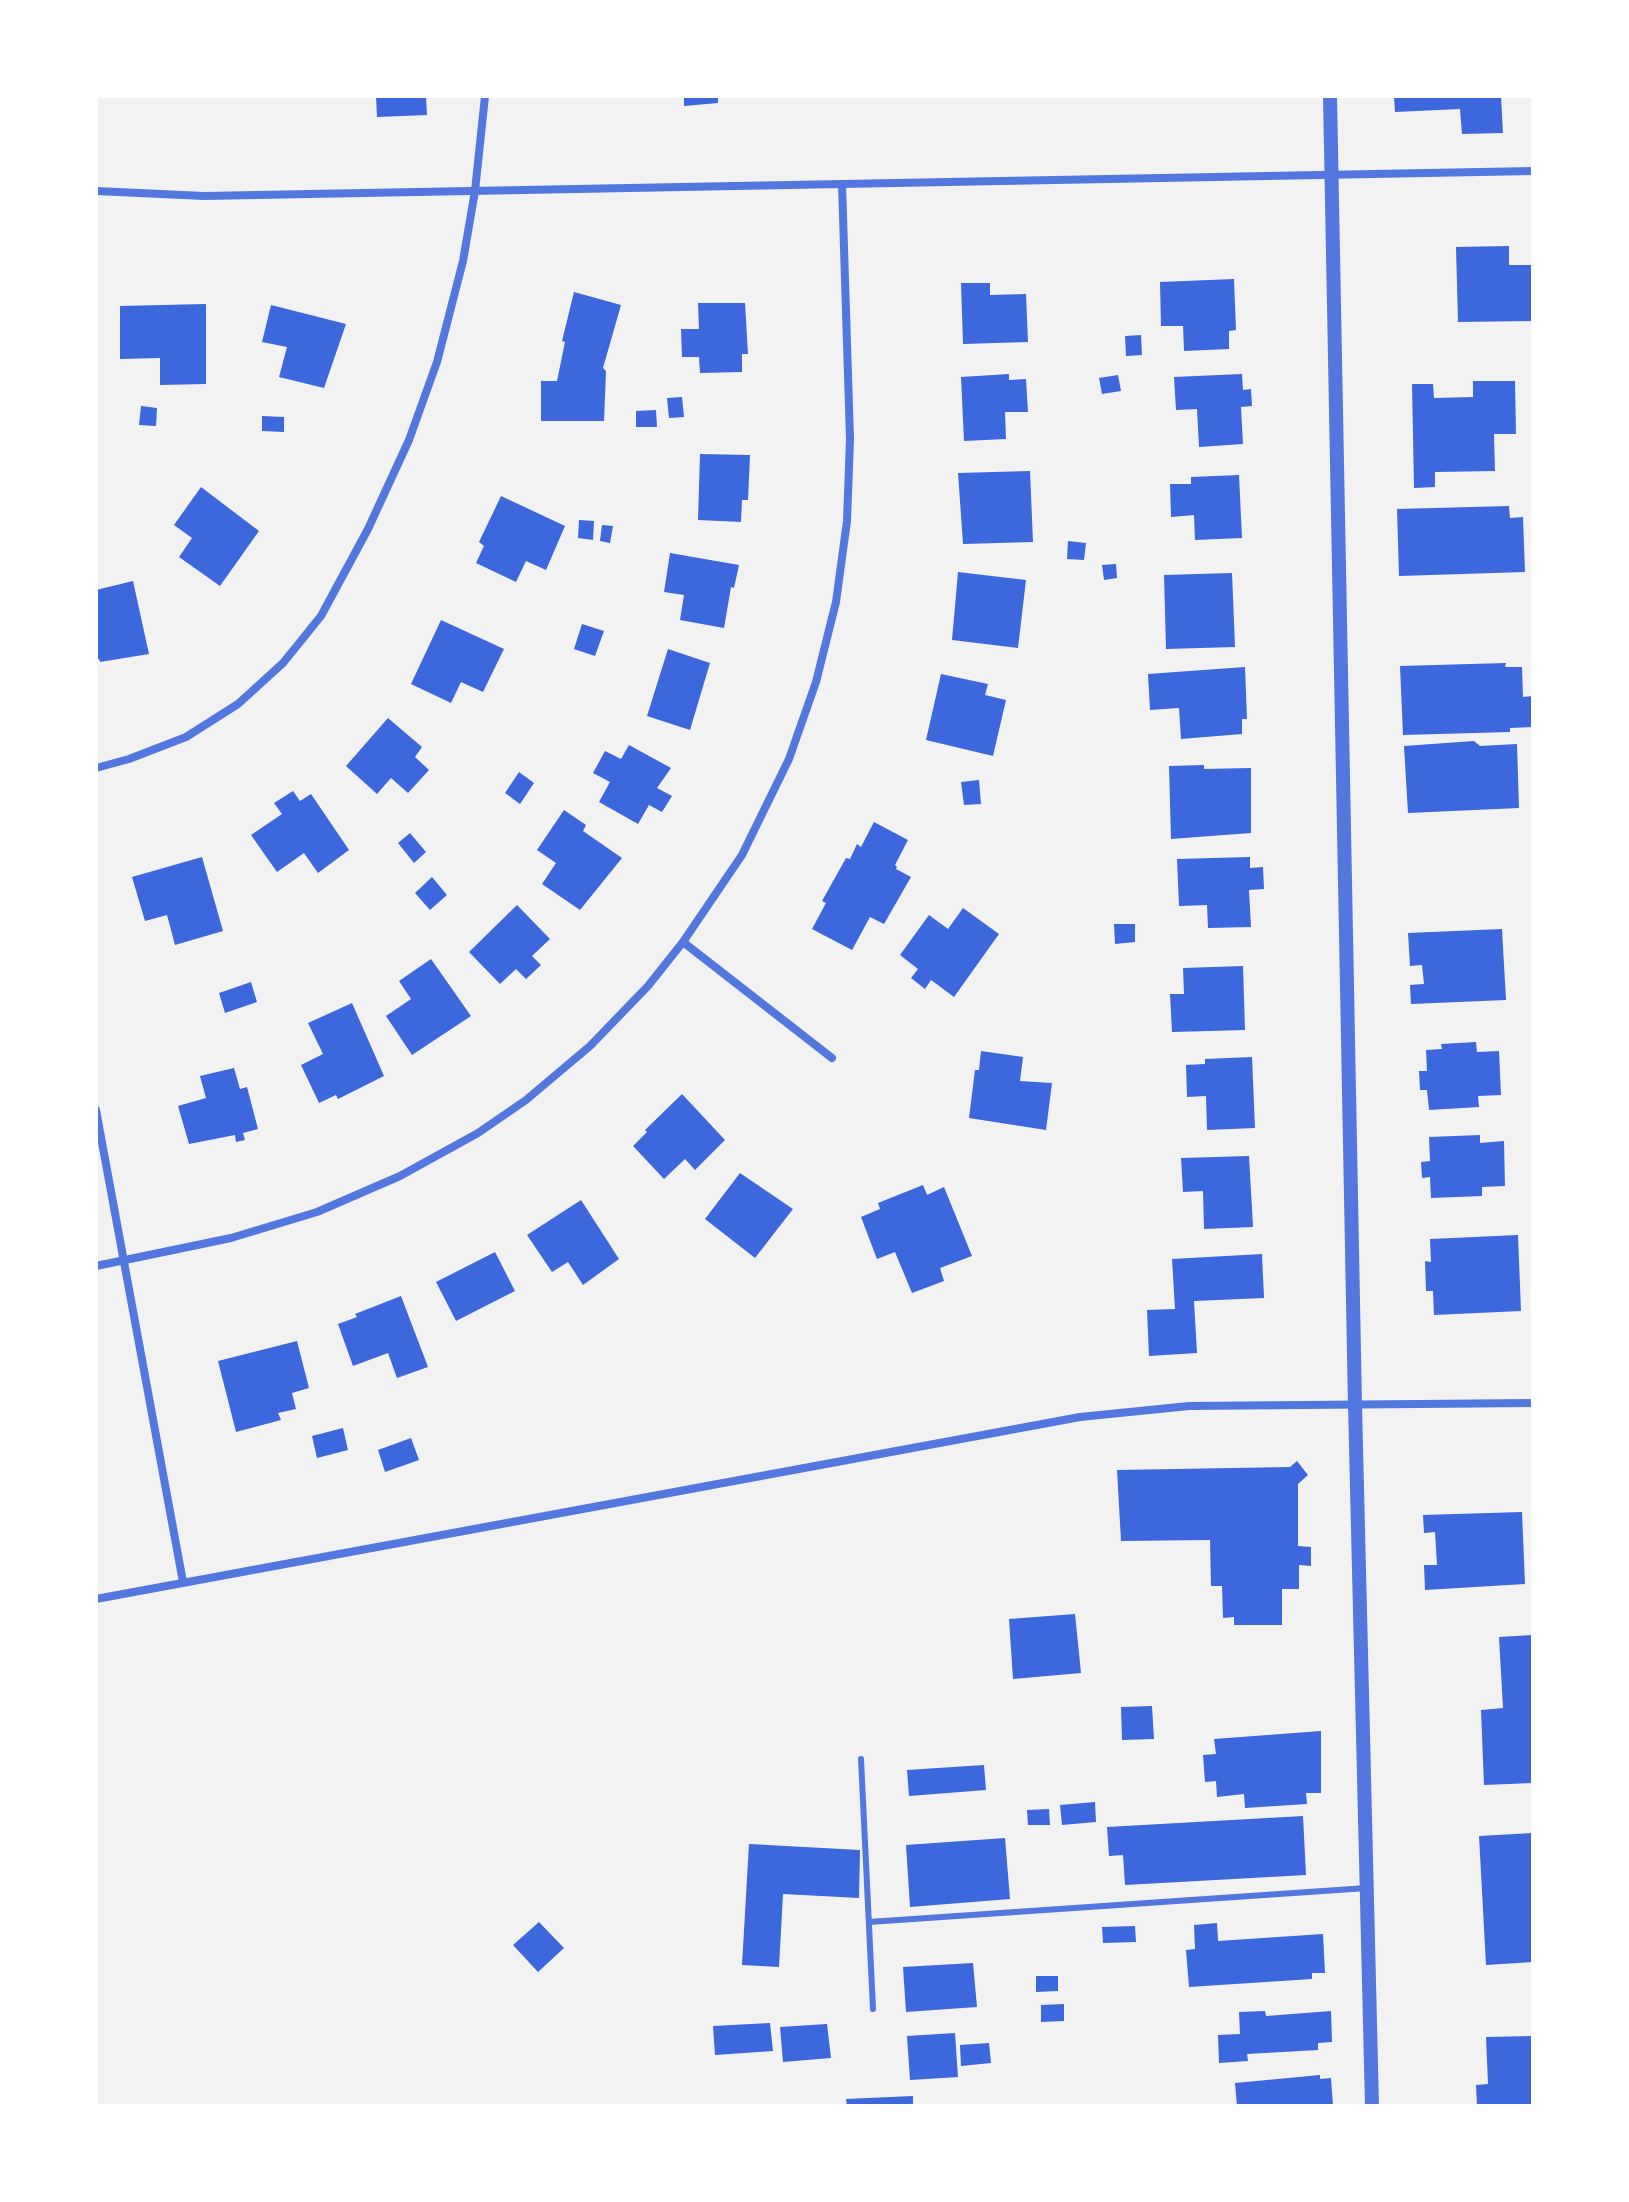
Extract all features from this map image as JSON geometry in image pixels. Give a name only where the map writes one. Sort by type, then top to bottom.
[{"type":"street","points":[[96,768],[186,737],[238,704],[283,663],[321,616],[368,529],[409,440],[437,362],[463,261],[475,191],[485,96]]},
{"type":"street","points":[[1330,96],[1372,2106]]},
{"type":"street","points":[[96,191],[204,196],[1533,171]]},
{"type":"street","points":[[96,1266],[231,1238],[317,1212],[400,1176],[478,1133],[526,1100],[590,1046],[648,986],[683,942],[742,855],[789,759],[816,682],[836,602],[847,521],[850,439],[842,184]]},
{"type":"street","points":[[683,942],[832,1058]]},
{"type":"street","points":[[96,1110],[183,1582]]},
{"type":"street","points":[[96,1599],[1080,1417],[1189,1406],[1533,1403]]},
{"type":"lane","points":[[861,1759],[873,2009]]},
{"type":"lane","points":[[869,1922],[1367,1888]]},
{"type":"building","points":[[376,96],[426,96],[427,115],[377,117]]},
{"type":"building","points":[[684,96],[718,96],[718,103],[684,106]]},
{"type":"building","points":[[1394,96],[1501,96],[1503,133],[1462,134],[1460,109],[1395,112]]},
{"type":"building","points":[[1509,246],[1509,265],[1533,265],[1533,321],[1458,322],[1456,247]]},
{"type":"building","points":[[1234,279],[1236,330],[1229,331],[1229,349],[1184,351],[1183,326],[1161,326],[1160,282]]},
{"type":"building","points":[[961,283],[990,283],[990,295],[1026,294],[1028,342],[963,344]]},
{"type":"building","points":[[574,292],[621,305],[603,368],[606,371],[604,421],[541,421],[541,381],[557,381],[565,342],[562,341]]},
{"type":"building","points":[[698,303],[745,303],[748,354],[742,354],[742,372],[700,373],[699,357],[682,357],[681,329],[699,329]]},
{"type":"building","points":[[206,304],[206,384],[160,385],[160,358],[120,359],[120,306]]},
{"type":"building","points":[[271,305],[346,324],[324,388],[279,377],[287,347],[262,342]]},
{"type":"building","points":[[1141,335],[1142,355],[1126,356],[1125,336]]},
{"type":"building","points":[[1009,374],[1009,380],[1026,379],[1028,412],[1005,412],[1006,439],[964,441],[961,377]]},
{"type":"building","points":[[1242,374],[1243,390],[1251,389],[1252,406],[1241,407],[1243,444],[1199,447],[1197,409],[1176,410],[1174,377]]},
{"type":"building","points":[[1118,375],[1121,391],[1102,394],[1099,378]]},
{"type":"building","points":[[1473,381],[1515,381],[1516,434],[1494,434],[1495,471],[1435,472],[1435,487],[1414,488],[1412,384],[1433,384],[1434,398],[1473,397]]},
{"type":"building","points":[[682,397],[684,417],[669,418],[667,398]]},
{"type":"building","points":[[141,406],[157,408],[156,426],[139,425]]},
{"type":"building","points":[[656,410],[657,427],[636,427],[636,411]]},
{"type":"building","points":[[262,416],[284,417],[284,432],[262,431]]},
{"type":"building","points":[[700,454],[750,455],[748,500],[742,500],[741,522],[698,520]]},
{"type":"building","points":[[1030,471],[1033,542],[963,544],[958,473]]},
{"type":"building","points":[[1239,475],[1242,538],[1195,540],[1194,515],[1171,517],[1170,484],[1191,484],[1191,477]]},
{"type":"building","points":[[201,487],[259,531],[220,586],[179,557],[192,538],[174,525]]},
{"type":"building","points":[[501,496],[565,526],[546,570],[526,561],[516,582],[476,563],[484,546],[479,542]]},
{"type":"building","points":[[1509,506],[1510,518],[1523,517],[1525,572],[1399,576],[1397,509]]},
{"type":"building","points":[[579,520],[594,521],[593,540],[578,538]]},
{"type":"building","points":[[602,525],[613,526],[610,543],[600,541]]},
{"type":"building","points":[[1068,541],[1086,543],[1084,560],[1067,559]]},
{"type":"building","points":[[670,553],[739,565],[734,588],[731,587],[724,628],[680,620],[684,595],[664,592]]},
{"type":"building","points":[[1116,564],[1117,578],[1104,580],[1102,565]]},
{"type":"building","points":[[958,572],[1026,580],[1018,648],[952,640]]},
{"type":"building","points":[[1232,573],[1235,647],[1166,649],[1164,575]]},
{"type":"building","points":[[133,581],[149,654],[100,662],[96,660],[96,590]]},
{"type":"building","points":[[441,620],[504,649],[483,692],[461,682],[451,703],[411,684]]},
{"type":"building","points":[[582,624],[604,631],[595,656],[574,649]]},
{"type":"building","points":[[668,649],[710,663],[690,730],[647,716]]},
{"type":"building","points":[[1506,663],[1505,667],[1522,667],[1523,697],[1533,696],[1533,727],[1510,728],[1510,732],[1403,735],[1400,666]]},
{"type":"building","points":[[1245,667],[1247,719],[1242,719],[1242,734],[1181,739],[1179,708],[1150,710],[1148,674]]},
{"type":"building","points":[[941,674],[988,684],[985,695],[1006,700],[993,756],[926,740]]},
{"type":"building","points":[[388,718],[422,747],[415,757],[429,770],[408,793],[391,778],[377,794],[346,766]]},
{"type":"building","points":[[1474,741],[1480,746],[1517,744],[1519,808],[1408,813],[1404,746]]},
{"type":"building","points":[[629,745],[671,768],[657,788],[672,796],[662,812],[649,805],[638,824],[599,802],[610,782],[593,773],[605,751],[621,759]]},
{"type":"building","points":[[1204,765],[1204,769],[1251,768],[1251,833],[1171,839],[1169,766]]},
{"type":"building","points":[[519,772],[534,783],[520,804],[505,793]]},
{"type":"building","points":[[979,780],[981,804],[964,805],[961,782]]},
{"type":"building","points":[[293,791],[300,801],[311,794],[349,850],[318,873],[304,853],[277,872],[251,835],[282,814],[274,803]]},
{"type":"building","points":[[564,810],[586,825],[583,831],[622,858],[580,910],[542,884],[556,863],[537,850]]},
{"type":"building","points":[[874,822],[908,840],[895,865],[896,869],[911,877],[884,924],[870,917],[852,950],[812,929],[826,903],[822,901],[846,858],[850,859],[857,844],[861,847]]},
{"type":"building","points":[[410,833],[426,852],[414,863],[398,843]]},
{"type":"building","points":[[202,857],[223,931],[175,945],[167,915],[145,921],[132,877]]},
{"type":"building","points":[[1250,857],[1250,868],[1263,867],[1264,889],[1249,890],[1251,927],[1208,928],[1207,905],[1179,906],[1177,859]]},
{"type":"building","points":[[432,877],[447,895],[430,910],[415,893]]},
{"type":"building","points":[[517,905],[550,939],[532,956],[541,965],[526,979],[516,969],[500,984],[469,952]]},
{"type":"building","points":[[963,908],[999,934],[954,997],[931,980],[925,989],[911,978],[918,969],[900,955],[929,915],[948,929]]},
{"type":"building","points":[[1114,924],[1135,924],[1135,942],[1115,944]]},
{"type":"building","points":[[1502,929],[1506,1000],[1411,1004],[1410,985],[1424,984],[1422,965],[1410,966],[1408,933]]},
{"type":"building","points":[[431,959],[471,1016],[412,1055],[386,1016],[411,999],[399,981]]},
{"type":"building","points":[[1243,966],[1245,1030],[1172,1032],[1170,994],[1184,994],[1183,968]]},
{"type":"building","points":[[251,982],[257,1002],[225,1013],[219,993]]},
{"type":"building","points":[[352,1003],[384,1076],[338,1099],[336,1095],[319,1103],[301,1065],[323,1054],[308,1023]]},
{"type":"building","points":[[1476,1042],[1477,1052],[1499,1051],[1501,1095],[1478,1096],[1479,1107],[1429,1110],[1427,1090],[1420,1090],[1419,1071],[1427,1071],[1426,1050],[1442,1049],[1441,1044]]},
{"type":"building","points":[[981,1051],[1023,1057],[1020,1081],[1052,1083],[1046,1130],[969,1118],[975,1070],[979,1070]]},
{"type":"building","points":[[1252,1057],[1255,1128],[1207,1130],[1206,1096],[1187,1097],[1186,1065],[1205,1064],[1205,1059]]},
{"type":"building","points":[[234,1068],[240,1089],[247,1087],[258,1129],[243,1133],[245,1140],[236,1142],[235,1135],[189,1144],[178,1106],[206,1098],[200,1076]]},
{"type":"building","points":[[682,1094],[725,1140],[695,1170],[685,1159],[664,1179],[633,1146]]},
{"type":"building","points":[[1480,1135],[1480,1143],[1504,1141],[1505,1186],[1482,1187],[1482,1196],[1431,1198],[1430,1177],[1422,1178],[1421,1162],[1430,1161],[1429,1137]]},
{"type":"building","points":[[1249,1156],[1253,1227],[1204,1229],[1203,1191],[1183,1192],[1181,1158]]},
{"type":"building","points":[[740,1173],[793,1209],[755,1258],[705,1219]]},
{"type":"building","points":[[923,1185],[927,1195],[944,1187],[972,1256],[940,1268],[944,1281],[912,1293],[895,1252],[877,1259],[861,1217],[880,1209],[878,1203]]},
{"type":"building","points":[[581,1200],[619,1259],[583,1285],[568,1262],[552,1272],[527,1235]]},
{"type":"building","points":[[1518,1235],[1521,1311],[1434,1315],[1433,1291],[1426,1291],[1425,1261],[1431,1262],[1430,1239]]},
{"type":"building","points":[[495,1252],[515,1291],[456,1321],[436,1282]]},
{"type":"building","points":[[1262,1254],[1264,1298],[1194,1301],[1197,1353],[1149,1356],[1147,1310],[1175,1309],[1172,1259]]},
{"type":"building","points":[[401,1296],[428,1367],[397,1378],[388,1353],[353,1366],[338,1324]]},
{"type":"building","points":[[297,1341],[309,1388],[292,1393],[296,1409],[278,1413],[281,1420],[236,1432],[218,1361]]},
{"type":"building","points":[[343,1428],[348,1450],[317,1458],[312,1436]]},
{"type":"building","points":[[411,1438],[419,1460],[385,1472],[378,1450]]},
{"type":"building","points":[[1297,1461],[1308,1475],[1298,1484],[1298,1546],[1311,1547],[1311,1566],[1299,1565],[1299,1589],[1282,1589],[1282,1625],[1234,1625],[1234,1617],[1223,1618],[1222,1586],[1211,1586],[1210,1540],[1121,1541],[1117,1470],[1290,1467]]},
{"type":"building","points":[[1522,1512],[1525,1584],[1425,1590],[1424,1565],[1437,1565],[1435,1532],[1424,1533],[1423,1515]]},
{"type":"building","points":[[1075,1614],[1081,1673],[1013,1679],[1009,1619]]},
{"type":"building","points":[[1533,1635],[1533,1783],[1484,1785],[1481,1710],[1503,1708],[1499,1637]]},
{"type":"building","points":[[1152,1706],[1154,1739],[1122,1740],[1121,1707]]},
{"type":"building","points":[[1321,1731],[1321,1793],[1306,1793],[1307,1804],[1245,1808],[1244,1794],[1217,1797],[1216,1781],[1205,1782],[1203,1755],[1216,1754],[1214,1739]]},
{"type":"building","points":[[984,1765],[986,1790],[909,1796],[907,1770]]},
{"type":"building","points":[[1095,1802],[1096,1822],[1062,1825],[1060,1805]]},
{"type":"building","points":[[1049,1809],[1050,1825],[1028,1825],[1027,1810]]},
{"type":"building","points":[[1303,1816],[1306,1875],[1125,1885],[1123,1855],[1109,1856],[1107,1827]]},
{"type":"building","points":[[1533,1833],[1533,1962],[1486,1965],[1479,1836]]},
{"type":"building","points":[[1005,1838],[1010,1899],[910,1907],[906,1845]]},
{"type":"building","points":[[749,1844],[860,1850],[859,1898],[783,1894],[779,1967],[742,1965]]},
{"type":"building","points":[[539,1922],[564,1948],[538,1972],[513,1945]]},
{"type":"building","points":[[1217,1923],[1218,1941],[1323,1934],[1325,1973],[1312,1973],[1312,1979],[1189,1987],[1186,1950],[1195,1949],[1194,1925]]},
{"type":"building","points":[[1135,1926],[1136,1942],[1103,1943],[1102,1927]]},
{"type":"building","points":[[973,1963],[977,2007],[906,2012],[903,1967]]},
{"type":"building","points":[[1036,1976],[1058,1976],[1058,1991],[1036,1992]]},
{"type":"building","points":[[1064,2004],[1064,2021],[1041,2022],[1041,2005]]},
{"type":"building","points":[[1265,2011],[1266,2016],[1331,2011],[1332,2042],[1318,2043],[1318,2050],[1247,2054],[1248,2061],[1219,2063],[1218,2035],[1240,2034],[1239,2012]]},
{"type":"building","points":[[770,2023],[773,2051],[715,2055],[713,2026]]},
{"type":"building","points":[[827,2024],[831,2058],[783,2062],[780,2027]]},
{"type":"building","points":[[955,2033],[958,2077],[910,2080],[907,2036]]},
{"type":"building","points":[[1533,2036],[1533,2106],[1477,2106],[1476,2085],[1488,2084],[1486,2037]]},
{"type":"building","points":[[989,2043],[991,2063],[961,2066],[960,2045]]},
{"type":"building","points":[[1320,2075],[1320,2079],[1331,2078],[1333,2106],[1237,2106],[1235,2083]]},
{"type":"building","points":[[913,2096],[913,2106],[847,2106],[846,2099]]}]
